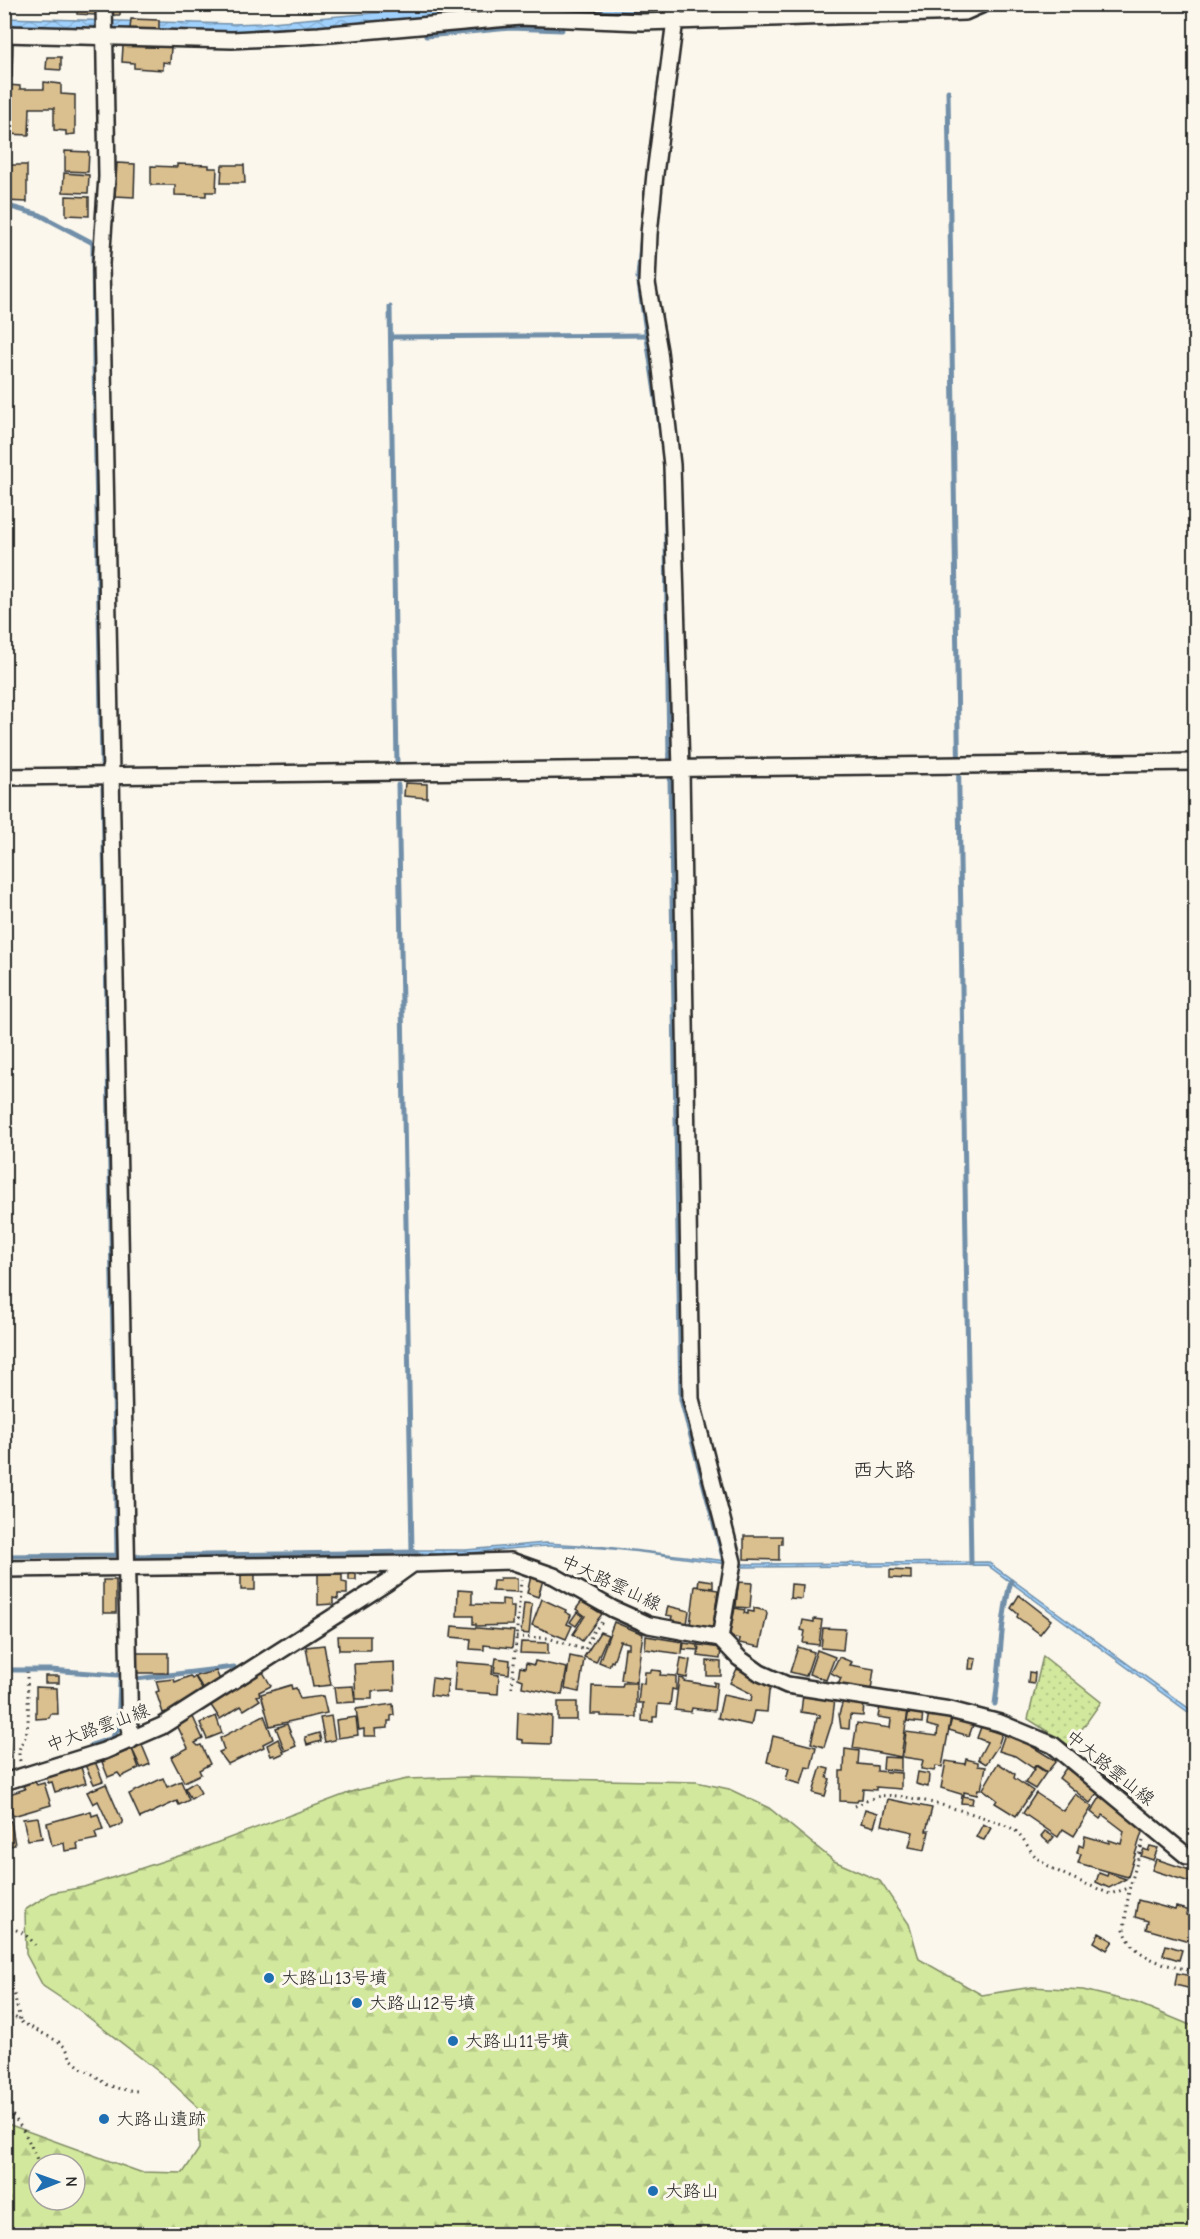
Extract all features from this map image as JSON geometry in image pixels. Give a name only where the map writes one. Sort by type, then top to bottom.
[{"type":"street","points":[[104,4],[107,177],[101,264],[130,1741]]},
{"type":"street","points":[[4,34],[232,40],[319,35],[520,17],[642,22],[674,12],[965,12],[983,4]]},
{"type":"street","points":[[674,12],[649,234],[647,284],[672,465],[681,769],[691,1399],[734,1562],[720,1638]]},
{"type":"street","points":[[4,777],[1196,762]]},
{"type":"street","name":"中大路雲山線","points":[[4,1782],[130,1741],[172,1719],[388,1582],[412,1564],[511,1561],[554,1576],[613,1609],[649,1625],[720,1638],[739,1658],[760,1673],[787,1685],[950,1710],[1000,1723],[1053,1745],[1187,1856],[1196,1858]]},
{"type":"street","points":[[4,1569],[412,1564]]},
{"type":"path","points":[[512,1688],[522,1566]]},
{"type":"path","points":[[516,1637],[548,1638],[585,1650],[594,1632],[613,1609]]},
{"type":"path","points":[[21,1764],[18,1753],[27,1731],[27,1672]]},
{"type":"path","points":[[855,1806],[881,1795],[900,1796],[983,1816],[1015,1830],[1036,1857],[1061,1872],[1110,1894],[1129,1888]]},
{"type":"path","points":[[1149,1824],[1129,1888],[1124,1929],[1130,1941],[1148,1958],[1196,1971]]},
{"type":"path","points":[[4,1929],[19,1931],[35,1945]]},
{"type":"path","points":[[4,1973],[14,1993],[20,2020],[4,2012]]},
{"type":"path","points":[[21,2022],[59,2042],[66,2048],[76,2064],[105,2084],[120,2090],[137,2091]]},
{"type":"path","points":[[4,2107],[11,2113],[34,2152]]},
{"type":"green space","points":[[1043,1656],[1101,1702],[1070,1746],[1028,1719]]},
{"type":"green space","points":[[469,1777],[696,1782],[729,1789],[769,1808],[834,1861],[880,1881],[909,1924],[919,1959],[982,1995],[1032,1987],[1083,1990],[1137,2003],[1195,2027],[1195,2234],[5,2234],[5,2123],[85,2152],[27,2152],[27,2212],[87,2212],[87,2153],[140,2172],[183,2173],[199,2149],[198,2107],[167,2078],[79,2010],[43,1986],[26,1954],[25,1910],[51,1893],[84,1887],[200,1849],[354,1791],[407,1779]]},
{"type":"water","points":[[477,4],[588,4],[645,7],[652,4],[953,5],[681,10],[642,16],[498,13],[266,32],[214,33],[111,29],[96,26],[93,28],[5,26],[4,18],[234,24]]},
{"type":"water","points":[[545,1543],[597,1546],[727,1561],[727,1564],[571,1546],[446,1554],[412,1552],[414,1550],[466,1550]]},
{"type":"water","points":[[988,1562],[1195,1713],[1195,1717],[987,1565],[743,1567],[743,1564]]},
{"type":"building","points":[[77,4],[95,4],[96,15],[77,14]]},
{"type":"building","points":[[113,5],[120,5],[120,15],[113,15]]},
{"type":"building","points":[[131,19],[159,20],[159,31],[130,29]]},
{"type":"building","points":[[4,43],[13,43],[12,77],[4,77]]},
{"type":"building","points":[[123,46],[171,47],[170,63],[163,62],[163,70],[134,68],[134,63],[122,62]]},
{"type":"building","points":[[47,57],[61,57],[61,70],[46,69]]},
{"type":"building","points":[[44,82],[61,84],[61,94],[75,95],[75,134],[66,135],[66,131],[54,130],[54,108],[30,108],[29,135],[7,134],[8,99],[4,99],[4,87],[8,88],[8,85],[20,86],[20,89],[44,89]]},
{"type":"building","points":[[65,151],[89,152],[88,172],[65,171]]},
{"type":"building","points":[[117,163],[135,164],[134,197],[115,196]]},
{"type":"building","points":[[177,164],[209,165],[209,168],[217,168],[216,192],[206,192],[206,196],[175,195],[175,185],[151,185],[151,166],[177,167]]},
{"type":"building","points":[[4,165],[27,165],[27,202],[4,201]]},
{"type":"building","points":[[222,165],[244,165],[245,183],[221,183]]},
{"type":"building","points":[[64,173],[89,175],[88,193],[63,192]]},
{"type":"building","points":[[66,196],[89,197],[89,216],[66,215]]},
{"type":"building","points":[[405,783],[427,784],[427,798],[404,796]]},
{"type":"building","points":[[744,1536],[782,1536],[782,1544],[779,1544],[779,1560],[744,1559]]},
{"type":"building","points":[[890,1570],[911,1571],[911,1579],[890,1578]]},
{"type":"building","points":[[241,1572],[255,1572],[255,1590],[241,1590]]},
{"type":"building","points":[[342,1572],[342,1582],[347,1583],[347,1594],[338,1594],[338,1599],[333,1598],[333,1604],[318,1605],[318,1573]]},
{"type":"building","points":[[349,1573],[356,1574],[356,1580],[349,1580]]},
{"type":"building","points":[[531,1576],[543,1580],[538,1597],[527,1593]]},
{"type":"building","points":[[500,1578],[517,1578],[517,1592],[492,1591],[493,1581],[500,1581]]},
{"type":"building","points":[[699,1579],[713,1581],[713,1588],[698,1586]]},
{"type":"building","points":[[103,1580],[116,1580],[116,1613],[103,1613]]},
{"type":"building","points":[[738,1582],[752,1583],[750,1608],[736,1607]]},
{"type":"building","points":[[791,1584],[803,1585],[802,1599],[790,1598]]},
{"type":"building","points":[[695,1586],[718,1590],[713,1627],[690,1625]]},
{"type":"building","points":[[458,1590],[472,1591],[472,1604],[502,1605],[502,1599],[510,1600],[510,1607],[514,1607],[513,1625],[476,1626],[473,1624],[473,1616],[457,1616]]},
{"type":"building","points":[[1019,1595],[1051,1620],[1040,1634],[1017,1617],[1018,1614],[1011,1608]]},
{"type":"building","points":[[542,1599],[566,1610],[565,1612],[571,1615],[567,1624],[572,1626],[566,1639],[532,1625]]},
{"type":"building","points":[[582,1601],[602,1614],[582,1641],[573,1634],[585,1616],[576,1609]]},
{"type":"building","points":[[524,1603],[532,1604],[529,1634],[521,1633]]},
{"type":"building","points":[[668,1606],[689,1611],[687,1624],[671,1621],[672,1616],[666,1615]]},
{"type":"building","points":[[735,1608],[745,1610],[744,1613],[748,1614],[748,1611],[754,1612],[754,1608],[766,1611],[760,1647],[739,1643],[740,1639],[731,1637]]},
{"type":"building","points":[[577,1612],[583,1616],[576,1626],[570,1622]]},
{"type":"building","points":[[814,1619],[822,1620],[819,1645],[803,1643],[805,1631],[801,1630],[803,1620],[814,1622]]},
{"type":"building","points":[[614,1622],[643,1634],[636,1682],[621,1680],[625,1648],[629,1648],[629,1643],[620,1641],[613,1662],[611,1661],[609,1666],[599,1662]]},
{"type":"building","points":[[452,1626],[514,1631],[512,1648],[484,1645],[484,1650],[470,1649],[471,1639],[451,1637]]},
{"type":"building","points":[[823,1628],[845,1629],[843,1650],[821,1648]]},
{"type":"building","points":[[600,1632],[608,1635],[596,1662],[584,1657]]},
{"type":"building","points":[[338,1636],[370,1636],[370,1650],[339,1650]]},
{"type":"building","points":[[646,1636],[683,1642],[682,1654],[645,1649]]},
{"type":"building","points":[[521,1642],[548,1643],[548,1654],[520,1653]]},
{"type":"building","points":[[684,1643],[698,1645],[698,1650],[683,1649]]},
{"type":"building","points":[[324,1645],[331,1685],[313,1687],[306,1647]]},
{"type":"building","points":[[699,1645],[721,1648],[720,1659],[698,1656]]},
{"type":"building","points":[[798,1647],[814,1652],[806,1676],[790,1672]]},
{"type":"building","points":[[817,1650],[835,1657],[826,1680],[809,1674]]},
{"type":"building","points":[[137,1653],[168,1653],[168,1673],[137,1673]]},
{"type":"building","points":[[570,1656],[584,1659],[579,1692],[565,1689]]},
{"type":"building","points":[[839,1657],[852,1662],[850,1665],[874,1669],[871,1690],[838,1685],[841,1678],[831,1673]]},
{"type":"building","points":[[496,1658],[510,1660],[509,1674],[494,1672]]},
{"type":"building","points":[[681,1658],[690,1660],[687,1678],[678,1676]]},
{"type":"building","points":[[970,1658],[976,1659],[974,1669],[969,1669]]},
{"type":"building","points":[[535,1661],[567,1668],[562,1695],[522,1687],[523,1680],[518,1678],[520,1667],[525,1668],[526,1663],[534,1665]]},
{"type":"building","points":[[707,1661],[721,1662],[721,1676],[707,1676]]},
{"type":"building","points":[[394,1662],[395,1690],[372,1691],[372,1699],[356,1699],[354,1664]]},
{"type":"building","points":[[456,1662],[493,1665],[492,1674],[499,1675],[498,1694],[454,1691]]},
{"type":"building","points":[[737,1669],[772,1685],[767,1712],[754,1711],[751,1725],[718,1718],[723,1695],[751,1701],[752,1694],[730,1683]]},
{"type":"building","points":[[651,1670],[661,1671],[660,1675],[676,1676],[676,1690],[672,1689],[670,1705],[658,1704],[657,1717],[653,1717],[653,1722],[642,1721],[643,1703],[638,1703],[640,1683],[644,1684],[645,1672],[651,1672]]},
{"type":"building","points":[[216,1671],[220,1680],[204,1690],[195,1676]]},
{"type":"building","points":[[263,1672],[271,1686],[259,1692],[260,1695],[257,1696],[260,1700],[244,1710],[241,1706],[220,1719],[210,1704]]},
{"type":"building","points":[[1029,1672],[1035,1673],[1034,1684],[1028,1683]]},
{"type":"building","points":[[45,1676],[59,1676],[59,1683],[45,1683]]},
{"type":"building","points":[[190,1676],[192,1679],[195,1677],[203,1691],[173,1710],[163,1713],[156,1692],[159,1691],[156,1681],[174,1679],[175,1682]]},
{"type":"building","points":[[432,1678],[448,1680],[446,1697],[430,1695]]},
{"type":"building","points":[[679,1678],[684,1681],[714,1686],[714,1682],[717,1683],[714,1711],[692,1708],[691,1712],[675,1710]]},
{"type":"building","points":[[623,1683],[636,1683],[636,1717],[591,1714],[592,1686],[622,1687]]},
{"type":"building","points":[[291,1685],[292,1689],[296,1688],[300,1699],[323,1696],[327,1713],[270,1726],[261,1694]]},
{"type":"building","points":[[353,1686],[355,1702],[336,1703],[334,1687]]},
{"type":"building","points":[[36,1687],[57,1688],[58,1714],[51,1714],[49,1718],[36,1719]]},
{"type":"building","points":[[803,1694],[835,1699],[832,1722],[824,1747],[811,1743],[817,1718],[820,1718],[820,1715],[801,1712]]},
{"type":"building","points":[[843,1701],[864,1703],[863,1716],[850,1715],[849,1729],[841,1728],[839,1714]]},
{"type":"building","points":[[558,1702],[577,1702],[577,1720],[558,1720]]},
{"type":"building","points":[[393,1704],[394,1715],[391,1716],[391,1721],[388,1721],[388,1728],[375,1729],[376,1736],[364,1736],[364,1729],[359,1730],[356,1709]]},
{"type":"building","points":[[880,1706],[908,1710],[901,1757],[853,1748],[857,1723],[890,1728],[891,1719],[878,1717]]},
{"type":"building","points":[[909,1710],[923,1711],[922,1723],[907,1721]]},
{"type":"building","points":[[518,1712],[552,1716],[551,1744],[523,1743],[523,1740],[517,1739]]},
{"type":"building","points":[[929,1712],[951,1717],[942,1767],[936,1766],[934,1771],[921,1769],[923,1760],[903,1757],[906,1732],[937,1736],[938,1728],[927,1725]]},
{"type":"building","points":[[264,1715],[273,1739],[263,1744],[264,1747],[228,1764],[219,1752],[224,1750],[220,1738]]},
{"type":"building","points":[[216,1716],[222,1733],[207,1739],[200,1723]]},
{"type":"building","points":[[331,1716],[335,1740],[325,1742],[320,1718]]},
{"type":"building","points":[[193,1717],[203,1739],[195,1743],[198,1746],[201,1745],[210,1764],[199,1770],[201,1774],[184,1782],[171,1757],[188,1748],[177,1725]]},
{"type":"building","points":[[356,1717],[358,1735],[338,1738],[336,1720]]},
{"type":"building","points":[[952,1718],[973,1725],[969,1736],[949,1730]]},
{"type":"building","points":[[287,1724],[296,1746],[285,1751],[276,1728]]},
{"type":"building","points":[[981,1727],[1002,1734],[998,1746],[986,1764],[978,1759],[987,1742],[977,1738]]},
{"type":"building","points":[[319,1733],[321,1741],[307,1745],[305,1737]]},
{"type":"building","points":[[1005,1734],[1023,1741],[1056,1761],[1047,1772],[1036,1765],[1033,1768],[1015,1756],[999,1751]]},
{"type":"building","points":[[4,1736],[8,1736],[10,1758],[4,1758]]},
{"type":"building","points":[[773,1736],[816,1747],[811,1768],[806,1767],[801,1784],[786,1780],[789,1768],[767,1762]]},
{"type":"building","points":[[278,1739],[284,1753],[275,1757],[271,1756],[267,1745]]},
{"type":"building","points":[[142,1745],[150,1764],[141,1768],[132,1749]]},
{"type":"building","points":[[132,1749],[139,1768],[121,1777],[118,1773],[108,1777],[102,1762]]},
{"type":"building","points":[[845,1749],[859,1751],[858,1764],[877,1766],[877,1771],[901,1773],[901,1789],[876,1787],[876,1790],[863,1789],[862,1799],[858,1799],[857,1802],[840,1801],[840,1771],[844,1771]]},
{"type":"building","points":[[884,1757],[901,1758],[901,1771],[883,1769]]},
{"type":"building","points":[[94,1759],[103,1781],[94,1784],[84,1763]]},
{"type":"building","points":[[966,1759],[978,1762],[978,1766],[986,1767],[981,1789],[978,1789],[977,1795],[964,1792],[964,1795],[941,1788],[946,1761],[965,1764]]},
{"type":"building","points":[[998,1763],[1015,1774],[1014,1778],[1033,1791],[1016,1816],[995,1803],[997,1800],[983,1789]]},
{"type":"building","points":[[80,1764],[86,1783],[55,1792],[52,1782],[48,1783],[46,1774]]},
{"type":"building","points":[[1036,1766],[1046,1773],[1035,1789],[1025,1783]]},
{"type":"building","points":[[821,1767],[829,1769],[827,1778],[830,1779],[825,1796],[813,1793]]},
{"type":"building","points":[[1066,1768],[1098,1793],[1090,1803],[1059,1778]]},
{"type":"building","points":[[918,1772],[929,1774],[928,1787],[916,1784]]},
{"type":"building","points":[[163,1778],[167,1787],[181,1781],[189,1800],[179,1805],[177,1801],[140,1818],[129,1794]]},
{"type":"building","points":[[35,1782],[37,1785],[44,1783],[51,1805],[13,1816],[6,1795],[25,1789],[23,1785]]},
{"type":"building","points":[[195,1782],[201,1793],[191,1799],[185,1788]]},
{"type":"building","points":[[106,1784],[123,1823],[111,1829],[98,1801],[93,1804],[87,1792]]},
{"type":"building","points":[[1036,1793],[1063,1811],[1075,1794],[1092,1807],[1074,1836],[1063,1829],[1058,1837],[1023,1813]]},
{"type":"building","points":[[962,1796],[973,1798],[972,1804],[961,1803]]},
{"type":"building","points":[[1101,1796],[1143,1829],[1128,1877],[1078,1863],[1081,1854],[1077,1853],[1079,1845],[1083,1847],[1085,1836],[1121,1844],[1124,1831],[1103,1815],[1100,1819],[1091,1812]]},
{"type":"building","points":[[888,1799],[932,1808],[926,1831],[929,1831],[925,1850],[909,1847],[913,1832],[882,1825]]},
{"type":"building","points":[[4,1801],[10,1815],[4,1817]]},
{"type":"building","points":[[865,1809],[878,1813],[874,1827],[861,1823]]},
{"type":"building","points":[[91,1811],[92,1816],[98,1814],[103,1830],[95,1832],[97,1839],[77,1843],[78,1849],[65,1851],[64,1843],[52,1846],[47,1823]]},
{"type":"building","points":[[38,1817],[42,1838],[28,1840],[23,1819]]},
{"type":"building","points":[[11,1821],[15,1845],[4,1847],[4,1822]]},
{"type":"building","points":[[983,1824],[991,1828],[984,1840],[976,1837]]},
{"type":"building","points":[[1045,1831],[1054,1837],[1049,1843],[1041,1836]]},
{"type":"building","points":[[1150,1846],[1158,1848],[1153,1860],[1141,1856],[1144,1849],[1148,1851]]},
{"type":"building","points":[[1156,1859],[1196,1872],[1196,1884],[1152,1870]]},
{"type":"building","points":[[1099,1873],[1107,1876],[1108,1873],[1126,1879],[1109,1888],[1096,1882]]},
{"type":"building","points":[[1196,1896],[1196,1916],[1190,1912]]},
{"type":"building","points":[[1138,1900],[1175,1910],[1176,1907],[1187,1910],[1186,1915],[1195,1918],[1189,1941],[1146,1929],[1148,1921],[1135,1917]]},
{"type":"building","points":[[1099,1933],[1113,1941],[1107,1950],[1094,1942]]},
{"type":"building","points":[[1166,1945],[1182,1950],[1179,1960],[1163,1955]]},
{"type":"building","points":[[1177,1973],[1196,1977],[1196,1990],[1175,1985]]},
{"type":"waterway","points":[[974,16],[1005,4]]},
{"type":"waterway","points":[[1123,4],[1196,10]]},
{"type":"waterway","points":[[426,36],[510,28],[562,30]]},
{"type":"waterway","points":[[650,159],[660,79]]},
{"type":"waterway","points":[[948,91],[971,1564]]},
{"type":"waterway","points":[[646,192],[638,277],[663,447]]},
{"type":"waterway","points":[[4,205],[40,215],[93,243],[102,764]]},
{"type":"waterway","points":[[390,307],[397,765]]},
{"type":"waterway","points":[[391,337],[646,335]]},
{"type":"waterway","points":[[665,465],[669,758]]},
{"type":"waterway","points":[[670,780],[681,1399],[724,1561]]},
{"type":"waterway","points":[[398,785],[412,1552]]},
{"type":"waterway","points":[[4,1556],[117,1555],[103,788]]},
{"type":"waterway","points":[[138,1556],[416,1552]]},
{"type":"waterway","points":[[995,1704],[1003,1626],[1011,1581]]},
{"type":"waterway","points":[[136,1679],[234,1667]]},
{"type":"waterway","points":[[4,1670],[50,1670],[118,1675]]},
{"type":"waterway","points":[[91,1745],[112,1738],[118,1729],[120,1682]]},
{"type":"place","name":"大路山13号墳","points":[[269,1978]]},
{"type":"place","name":"大路山12号墳","points":[[357,2003]]},
{"type":"place","name":"大路山11号墳","points":[[453,2041]]},
{"type":"place","name":"大路山遺跡","points":[[104,2119]]},
{"type":"place","name":"大路山","points":[[653,2191]]},
{"type":"district","name":"西大路","points":[[884,1470]]}]
